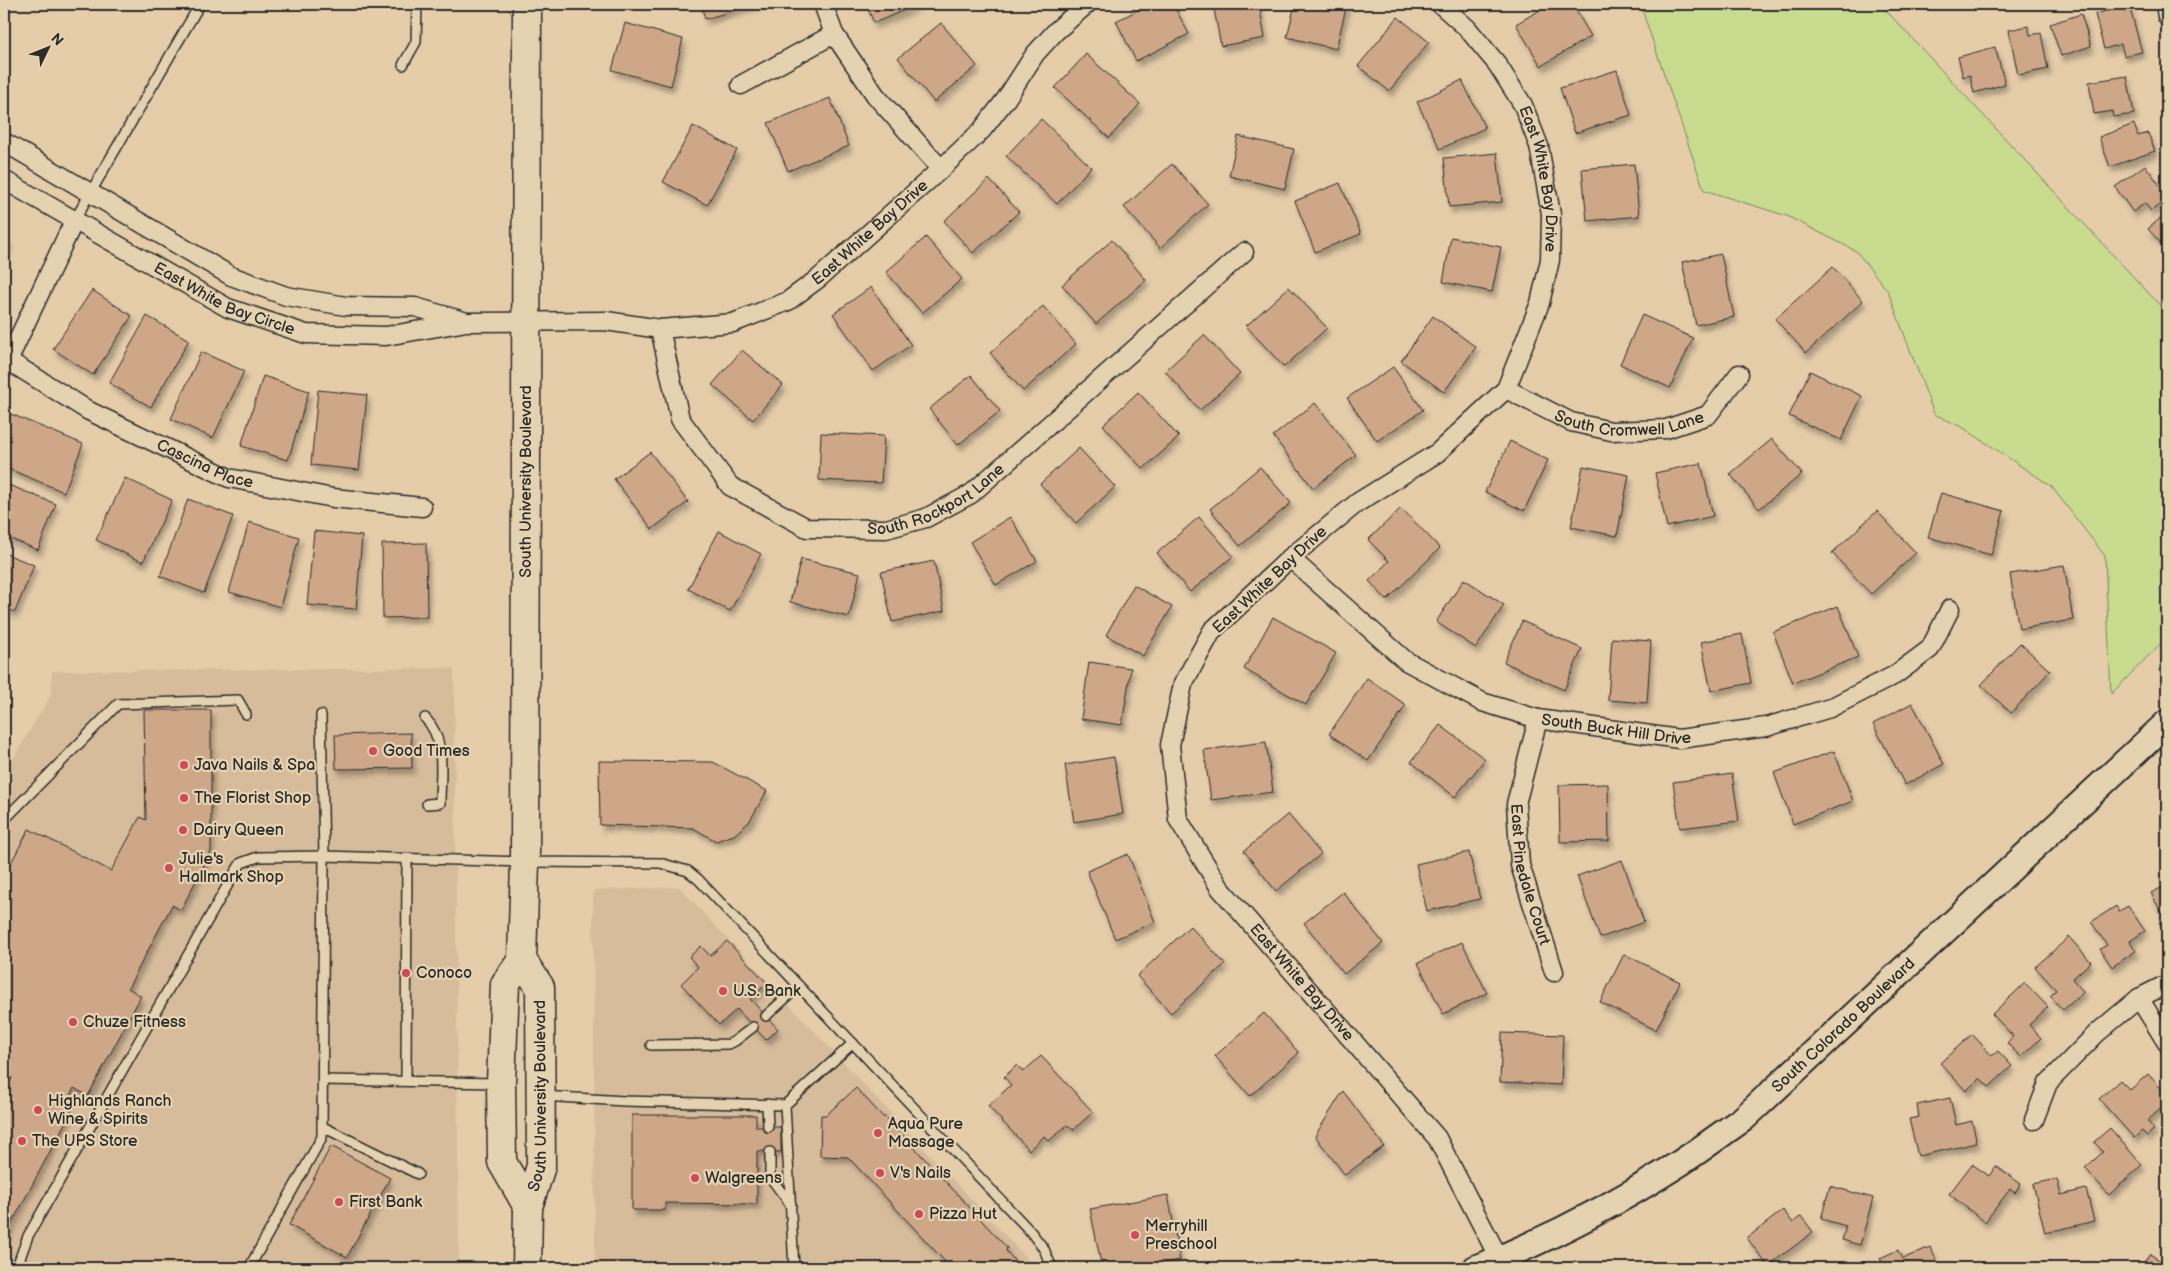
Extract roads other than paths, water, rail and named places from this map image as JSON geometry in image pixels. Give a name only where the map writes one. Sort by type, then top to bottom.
[{"type":"main road","name":"South University Boulevard","points":[[527,4],[525,862],[522,960],[505,984],[501,1083],[502,1162],[528,1207]]},
{"type":"main road","name":"South Colorado Boulevard","points":[[1476,1268],[1502,1264],[1616,1202],[1678,1165],[1743,1119],[2167,723]]},
{"type":"main road","name":"South University Boulevard","points":[[522,960],[540,988],[541,1166],[528,1207],[527,1268]]},
{"type":"street","points":[[823,4],[834,34],[876,96],[941,169]]},
{"type":"street","name":"East White Bay Drive","points":[[467,322],[581,320],[606,321],[660,329],[733,323],[788,301],[819,278],[982,130],[1006,99],[1035,54],[1056,30],[1087,4]]},
{"type":"street","name":"East White Bay Drive","points":[[1440,4],[1467,28],[1497,64],[1523,105],[1539,146],[1551,214],[1550,260],[1540,303],[1506,389],[1437,453],[1356,503],[1290,558],[1212,631],[1183,684],[1170,744],[1178,819],[1220,888],[1437,1138],[1502,1264]]},
{"type":"street","points":[[2165,4],[2167,17]]},
{"type":"street","points":[[740,85],[834,34]]},
{"type":"street","points":[[4,142],[231,276],[286,296],[346,306],[415,308],[467,322]]},
{"type":"street","name":"East White Bay Circle","points":[[4,180],[228,308],[306,334],[386,336],[467,322]]},
{"type":"street","points":[[5,362],[74,221]]},
{"type":"street","name":"South Rockport Lane","points":[[660,329],[680,419],[730,486],[807,528],[886,529],[926,518],[971,494],[1244,252]]},
{"type":"street","name":"Cascina Place","points":[[5,362],[89,411],[229,478],[333,498],[422,507]]},
{"type":"street","name":"South Cromwell Lane","points":[[1506,389],[1571,422],[1611,431],[1666,429],[1708,415],[1739,374]]},
{"type":"street","name":"South Buck Hill Drive","points":[[1290,558],[1406,661],[1482,702],[1538,719],[1679,739],[1766,727],[1830,708],[1896,675],[1930,649],[1950,609]]},
{"type":"street","name":"East Pinedale Court","points":[[1538,719],[1516,804],[1520,865],[1554,972]]},
{"type":"street","points":[[2034,1120],[2048,1083],[2096,1033],[2139,998],[2167,984]]},
{"type":"street","points":[[2139,998],[2167,1043]]},
{"type":"lane","points":[[74,221],[200,4]]},
{"type":"lane","points":[[403,65],[416,42],[417,4]]},
{"type":"lane","points":[[4,824],[8,817],[118,704],[238,700],[246,714]]},
{"type":"lane","points":[[249,1268],[322,1137],[324,856],[321,715]]},
{"type":"lane","points":[[425,718],[434,727],[440,748],[440,804],[427,804]]},
{"type":"lane","points":[[19,1268],[19,1261],[28,1236],[234,874],[241,863],[258,856],[525,862],[660,862],[688,871],[698,879],[1030,1231],[1044,1249],[1052,1268]]},
{"type":"lane","points":[[406,1080],[407,858]]},
{"type":"lane","points":[[766,1016],[799,986]]},
{"type":"lane","points":[[651,1045],[729,1044],[753,1027]]},
{"type":"lane","points":[[540,1096],[624,1101],[785,1105],[853,1043]]},
{"type":"lane","points":[[323,1080],[501,1083]]},
{"type":"lane","points":[[768,1104],[768,1127]]},
{"type":"lane","points":[[785,1105],[794,1268]]},
{"type":"lane","points":[[323,1127],[418,1174]]},
{"type":"lane","points":[[770,1152],[770,1178],[791,1206]]},
{"type":"place","name":"Good Times","points":[[373,751]]},
{"type":"place","name":"Java Nails & Spa","points":[[184,765]]},
{"type":"place","name":"The Florist Shop","points":[[184,798]]},
{"type":"place","name":"Dairy Queen","points":[[183,830]]},
{"type":"place","name":"Julie's Hallmark Shop","points":[[169,868]]},
{"type":"place","name":"Conoco","points":[[406,973]]},
{"type":"place","name":"U.S. Bank","points":[[723,991]]},
{"type":"place","name":"Chuze Fitness","points":[[73,1022]]},
{"type":"place","name":"Highlands Ranch Wine & Spirits","points":[[38,1110]]},
{"type":"place","name":"Aqua Pure Massage","points":[[878,1133]]},
{"type":"place","name":"The UPS Store","points":[[22,1141]]},
{"type":"place","name":"V's Nails","points":[[880,1173]]},
{"type":"place","name":"Walgreens","points":[[695,1178]]},
{"type":"place","name":"First Bank","points":[[339,1202]]},
{"type":"place","name":"Pizza Hut","points":[[919,1214]]},
{"type":"place","name":"Merryhill Preschool","points":[[1135,1235]]}]
